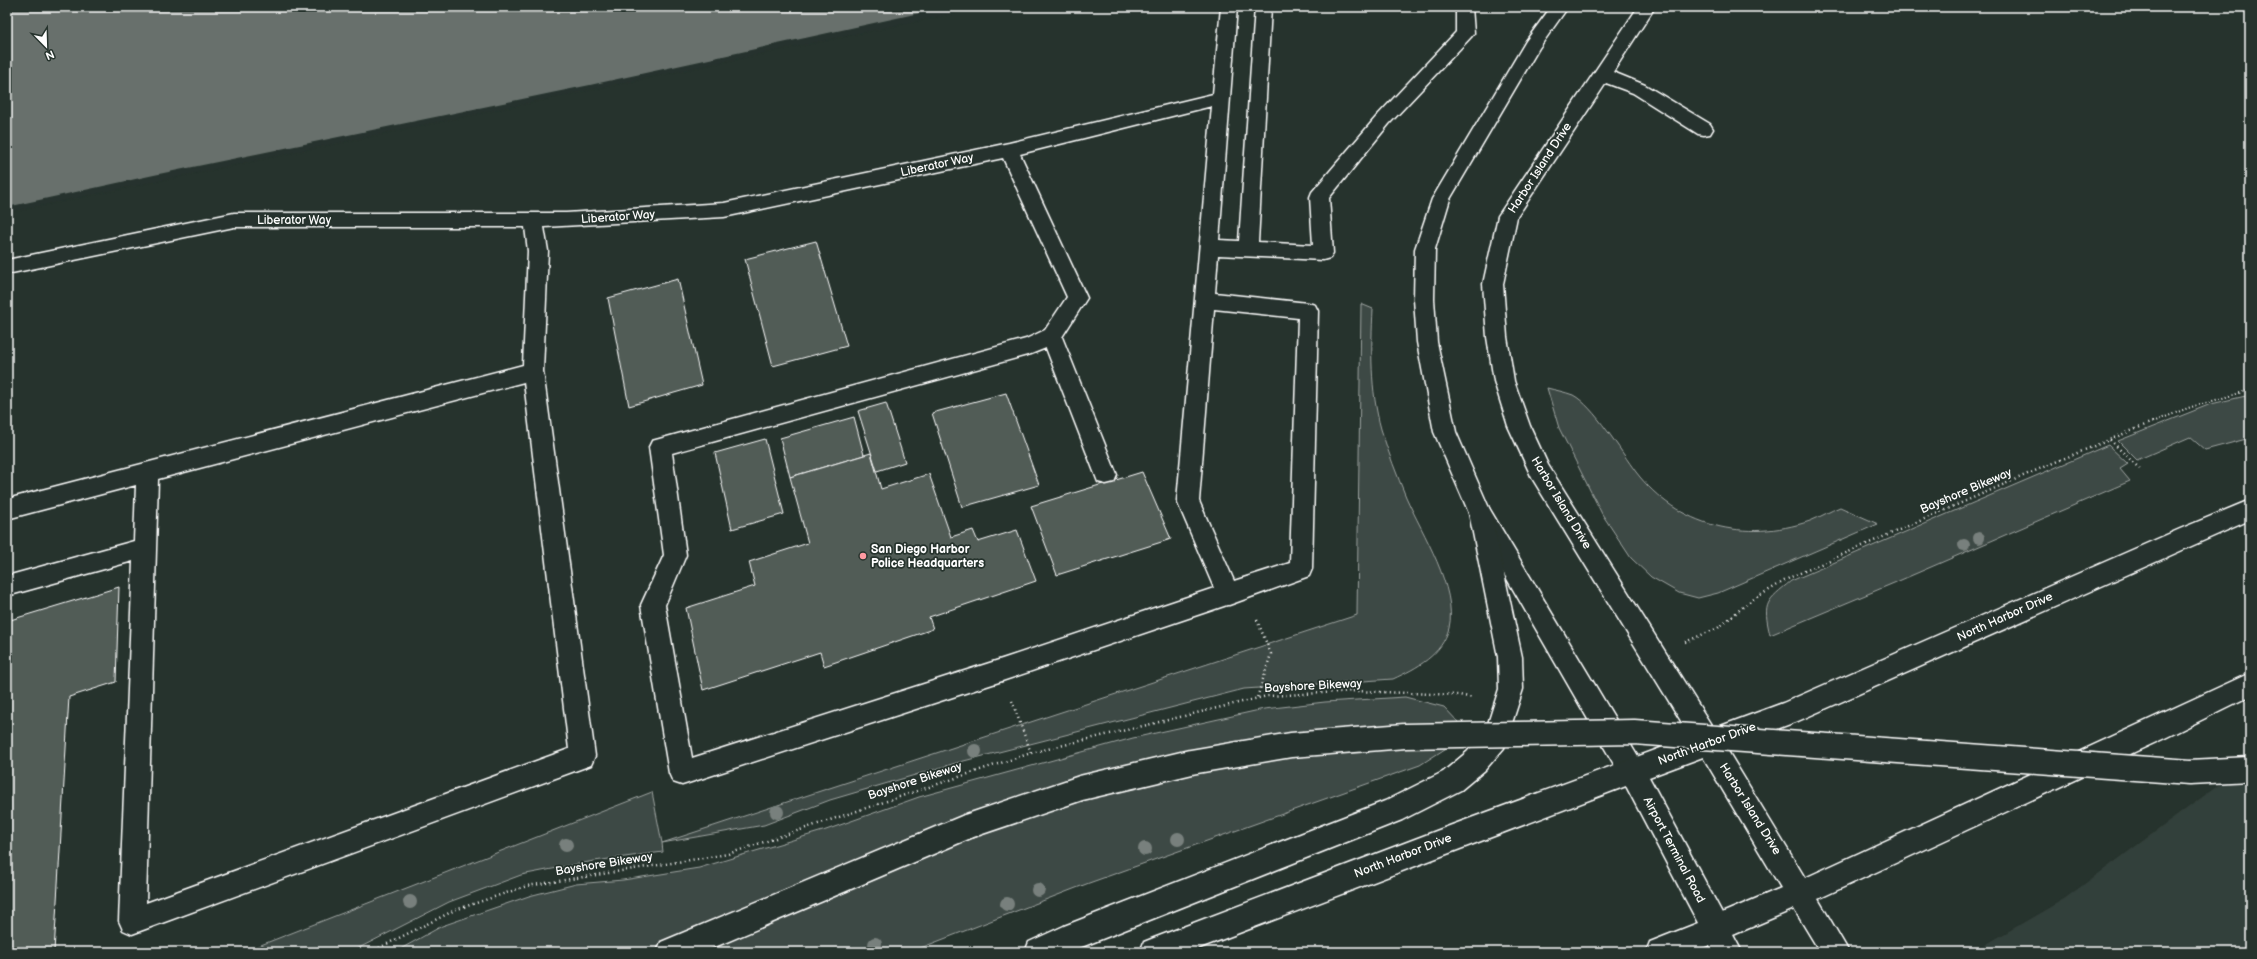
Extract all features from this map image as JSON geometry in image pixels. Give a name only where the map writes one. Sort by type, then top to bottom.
[{"type":"main road","points":[[1229,7],[1188,501],[1229,594]]},
{"type":"main road","points":[[1249,242],[1263,7]]},
{"type":"main road","points":[[1208,247],[1249,242],[1323,253],[1319,197],[1383,120],[1465,32],[1464,7]]},
{"type":"main road","points":[[1560,7],[1532,45],[1440,199],[1425,249],[1424,299],[1427,342],[1445,432],[1480,513],[1632,771]]},
{"type":"main road","name":"Harbor Island Drive","points":[[1647,7],[1508,216],[1493,284],[1497,337],[1504,381],[1519,426],[1540,471],[1801,893],[1835,952]]},
{"type":"main road","points":[[1601,74],[1639,89],[1704,129]]},
{"type":"main road","name":"Liberator Way","points":[[7,267],[234,220],[566,220],[724,210],[1009,150],[1221,98]]},
{"type":"main road","points":[[1009,150],[1078,298],[1052,336],[1031,346],[660,447],[675,555],[653,605],[682,773],[1002,670],[1301,569],[1308,310],[1204,300]]},
{"type":"main road","points":[[147,472],[132,921],[582,756],[533,371],[538,251],[533,220]]},
{"type":"main road","points":[[1052,336],[1106,475]]},
{"type":"main road","points":[[7,509],[533,371]]},
{"type":"main road","name":"North Harbor Drive","points":[[1154,952],[1452,838],[1709,744],[1789,713],[2250,510]]},
{"type":"main road","points":[[1039,952],[1074,936],[1393,811],[1452,781],[1476,761],[1495,740],[1506,698],[1511,689],[1510,657],[1480,513]]},
{"type":"main road","points":[[7,586],[145,548]]},
{"type":"main road","points":[[1660,952],[1801,893],[2158,729],[2250,684]]},
{"type":"main road","points":[[671,952],[969,826],[1081,788],[1191,762],[1291,745],[1405,736],[1634,732],[2190,772],[2250,769]]},
{"type":"main road","name":"Airport Terminal Road","points":[[1632,771],[1728,952]]},
{"type":"path","name":"Bayshore Bikeway","points":[[1702,635],[1718,628],[1749,602],[1791,577],[2188,408],[2250,390]]},
{"type":"path","points":[[2110,440],[2141,470]]},
{"type":"path","points":[[1257,698],[1271,654],[1268,644]]},
{"type":"path","name":"Bayshore Bikeway","points":[[371,952],[455,910],[527,886],[728,854],[1031,753],[1257,698],[1267,696],[1356,691],[1459,695],[1478,698]]},
{"type":"path","points":[[1020,725],[1031,753]]},
{"type":"shaded area","points":[[7,7],[975,7],[7,211]]},
{"type":"shaded area","points":[[1361,304],[1373,309],[1372,369],[1377,414],[1406,497],[1437,561],[1444,579],[1448,596],[1450,613],[1449,628],[1441,646],[1427,660],[1393,679],[1244,689],[956,763],[830,800],[764,825],[662,843],[1357,615]]},
{"type":"shaded area","points":[[1547,388],[1573,395],[1590,409],[1607,430],[1636,472],[1653,491],[1672,506],[1692,517],[1714,525],[1737,530],[1761,530],[1786,527],[1810,521],[1840,507],[1878,524],[1718,593],[1698,598],[1679,593],[1651,577],[1631,558],[1602,514],[1559,428]]},
{"type":"shaded area","points":[[2250,395],[2250,438],[2205,450],[2190,437],[2137,460],[2118,441],[2211,404]]},
{"type":"shaded area","points":[[2108,445],[2128,464],[2120,469],[2130,481],[1770,635],[1767,615],[1768,603],[1776,593],[1791,581]]},
{"type":"shaded area","points":[[1405,697],[1444,707],[1459,723],[1448,747],[1420,765],[1089,883],[910,952],[395,952],[442,926],[529,896],[576,884],[623,880],[699,868],[826,830],[919,797],[1133,738],[1264,709],[1325,702]]},
{"type":"shaded area","points":[[2250,762],[2250,952],[1973,952],[2064,899]]},
{"type":"shaded area","points":[[652,792],[663,852],[594,861],[521,875],[449,902],[351,952],[243,952]]},
{"type":"pier","points":[[947,7],[977,7],[951,14],[7,213],[7,207],[154,175],[590,85]]},
{"type":"building","points":[[816,241],[847,346],[773,366],[745,259]]},
{"type":"building","points":[[678,279],[702,385],[629,406],[608,298]]},
{"type":"building","points":[[1006,393],[1039,485],[962,507],[932,413]]},
{"type":"building","points":[[886,403],[905,462],[877,471],[858,411]]},
{"type":"building","points":[[854,417],[864,455],[790,477],[780,438]]},
{"type":"building","points":[[765,439],[784,514],[732,529],[715,453]]},
{"type":"building","points":[[871,453],[881,489],[929,474],[951,537],[973,530],[978,542],[1017,530],[1036,581],[929,617],[933,629],[824,666],[820,652],[703,690],[686,608],[755,586],[749,562],[808,543],[790,477]]},
{"type":"building","points":[[1142,472],[1171,539],[1057,575],[1031,506]]},
{"type":"building","points":[[119,587],[116,682],[69,697],[54,952],[7,952],[7,621]]},
{"type":"place","name":"San Diego Harbor Police Headquarters","points":[[863,556]]}]
